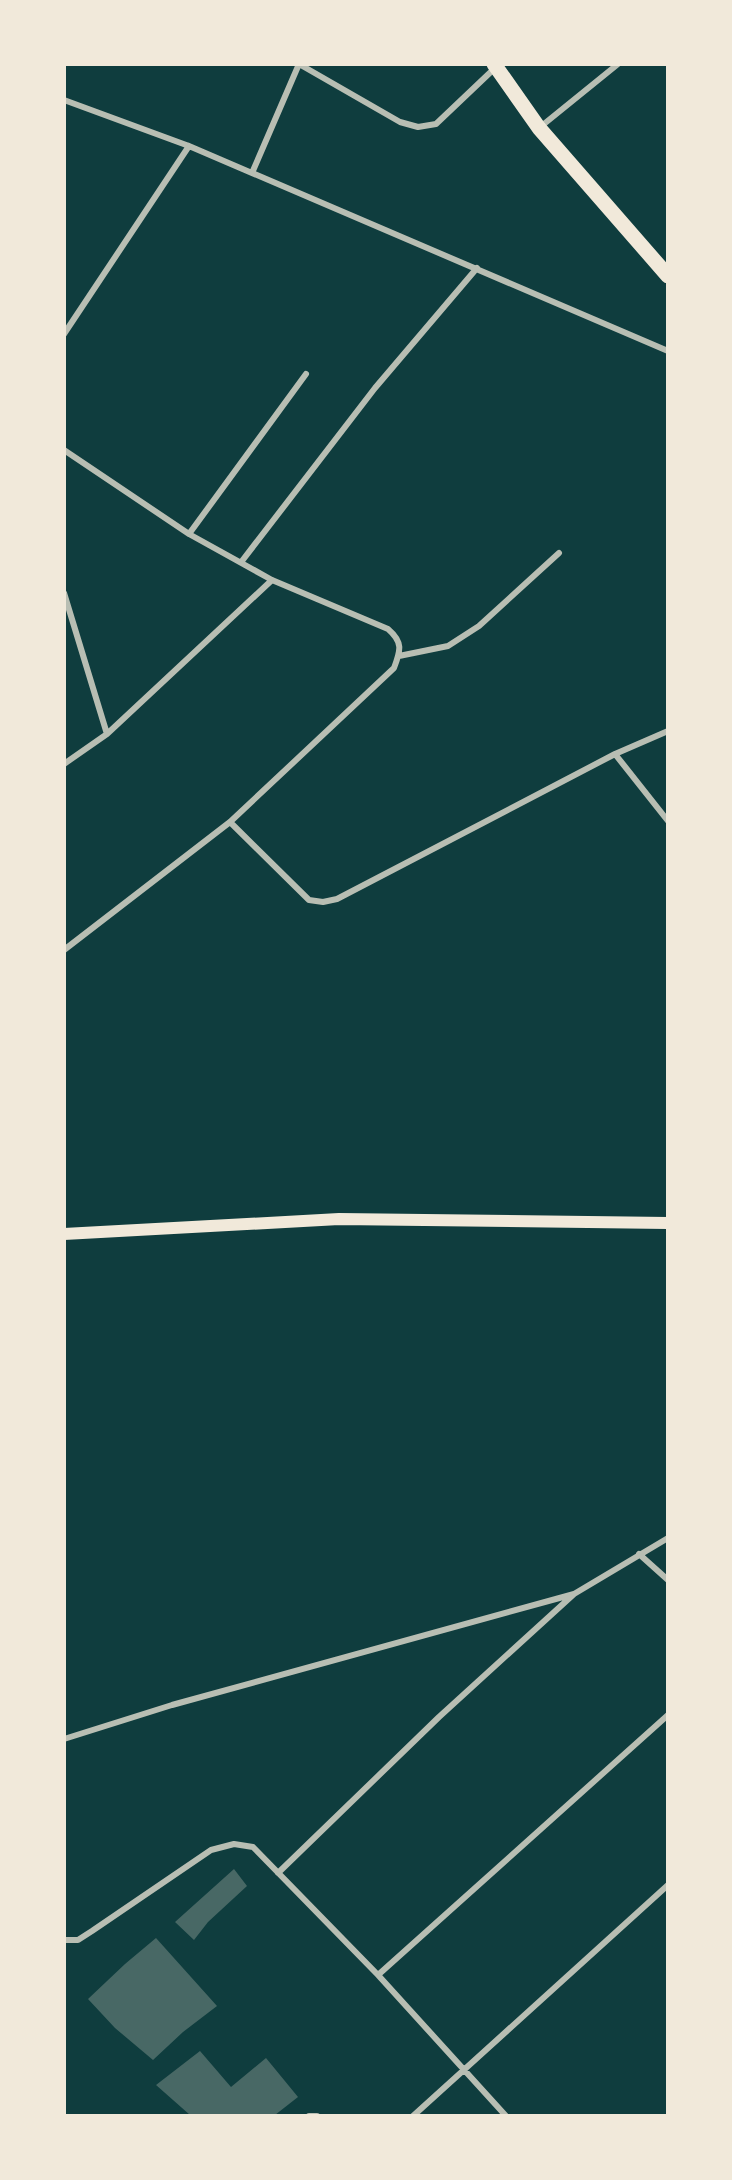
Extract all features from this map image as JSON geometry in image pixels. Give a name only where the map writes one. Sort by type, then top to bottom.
[{"type":"main road","points":[[495,66],[539,128],[668,276]]},
{"type":"main road","points":[[64,1234],[339,1219],[668,1222]]},
{"type":"street","points":[[252,173],[299,64],[400,122],[418,127],[436,124],[495,66]]},
{"type":"street","points":[[539,128],[618,64]]},
{"type":"street","points":[[64,100],[189,146],[668,351]]},
{"type":"street","points":[[64,334],[189,146]]},
{"type":"street","points":[[242,561],[375,388],[477,268]]},
{"type":"street","points":[[189,534],[306,374]]},
{"type":"street","points":[[64,450],[189,534],[242,561],[272,580],[388,629],[398,638],[399,656],[394,668],[230,822],[64,950]]},
{"type":"street","points":[[399,656],[448,646],[479,626],[559,553]]},
{"type":"street","points":[[64,764],[107,734],[272,580]]},
{"type":"street","points":[[64,593],[107,734]]},
{"type":"street","points":[[230,822],[309,900],[323,902],[337,899],[615,754],[668,731]]},
{"type":"street","points":[[615,754],[668,821]]},
{"type":"street","points":[[278,1873],[439,1717],[574,1594],[668,1538]]},
{"type":"street","points":[[639,1554],[668,1580]]},
{"type":"street","points":[[64,1739],[172,1706],[574,1594]]},
{"type":"street","points":[[378,1975],[668,1715]]},
{"type":"street","points":[[64,1940],[78,1940],[211,1850],[234,1844],[253,1847],[378,1975],[462,2070],[506,2115]]},
{"type":"street","points":[[413,2115],[668,1885]]},
{"type":"street","points":[[309,2115],[317,2115]]},
{"type":"building","points":[[234,1869],[247,1886],[208,1922],[194,1940],[175,1922]]},
{"type":"building","points":[[156,1938],[217,2006],[183,2032],[153,2060],[115,2028],[88,1999]]},
{"type":"building","points":[[200,2051],[231,2087],[266,2058],[298,2097],[275,2115],[190,2115],[156,2085]]}]
